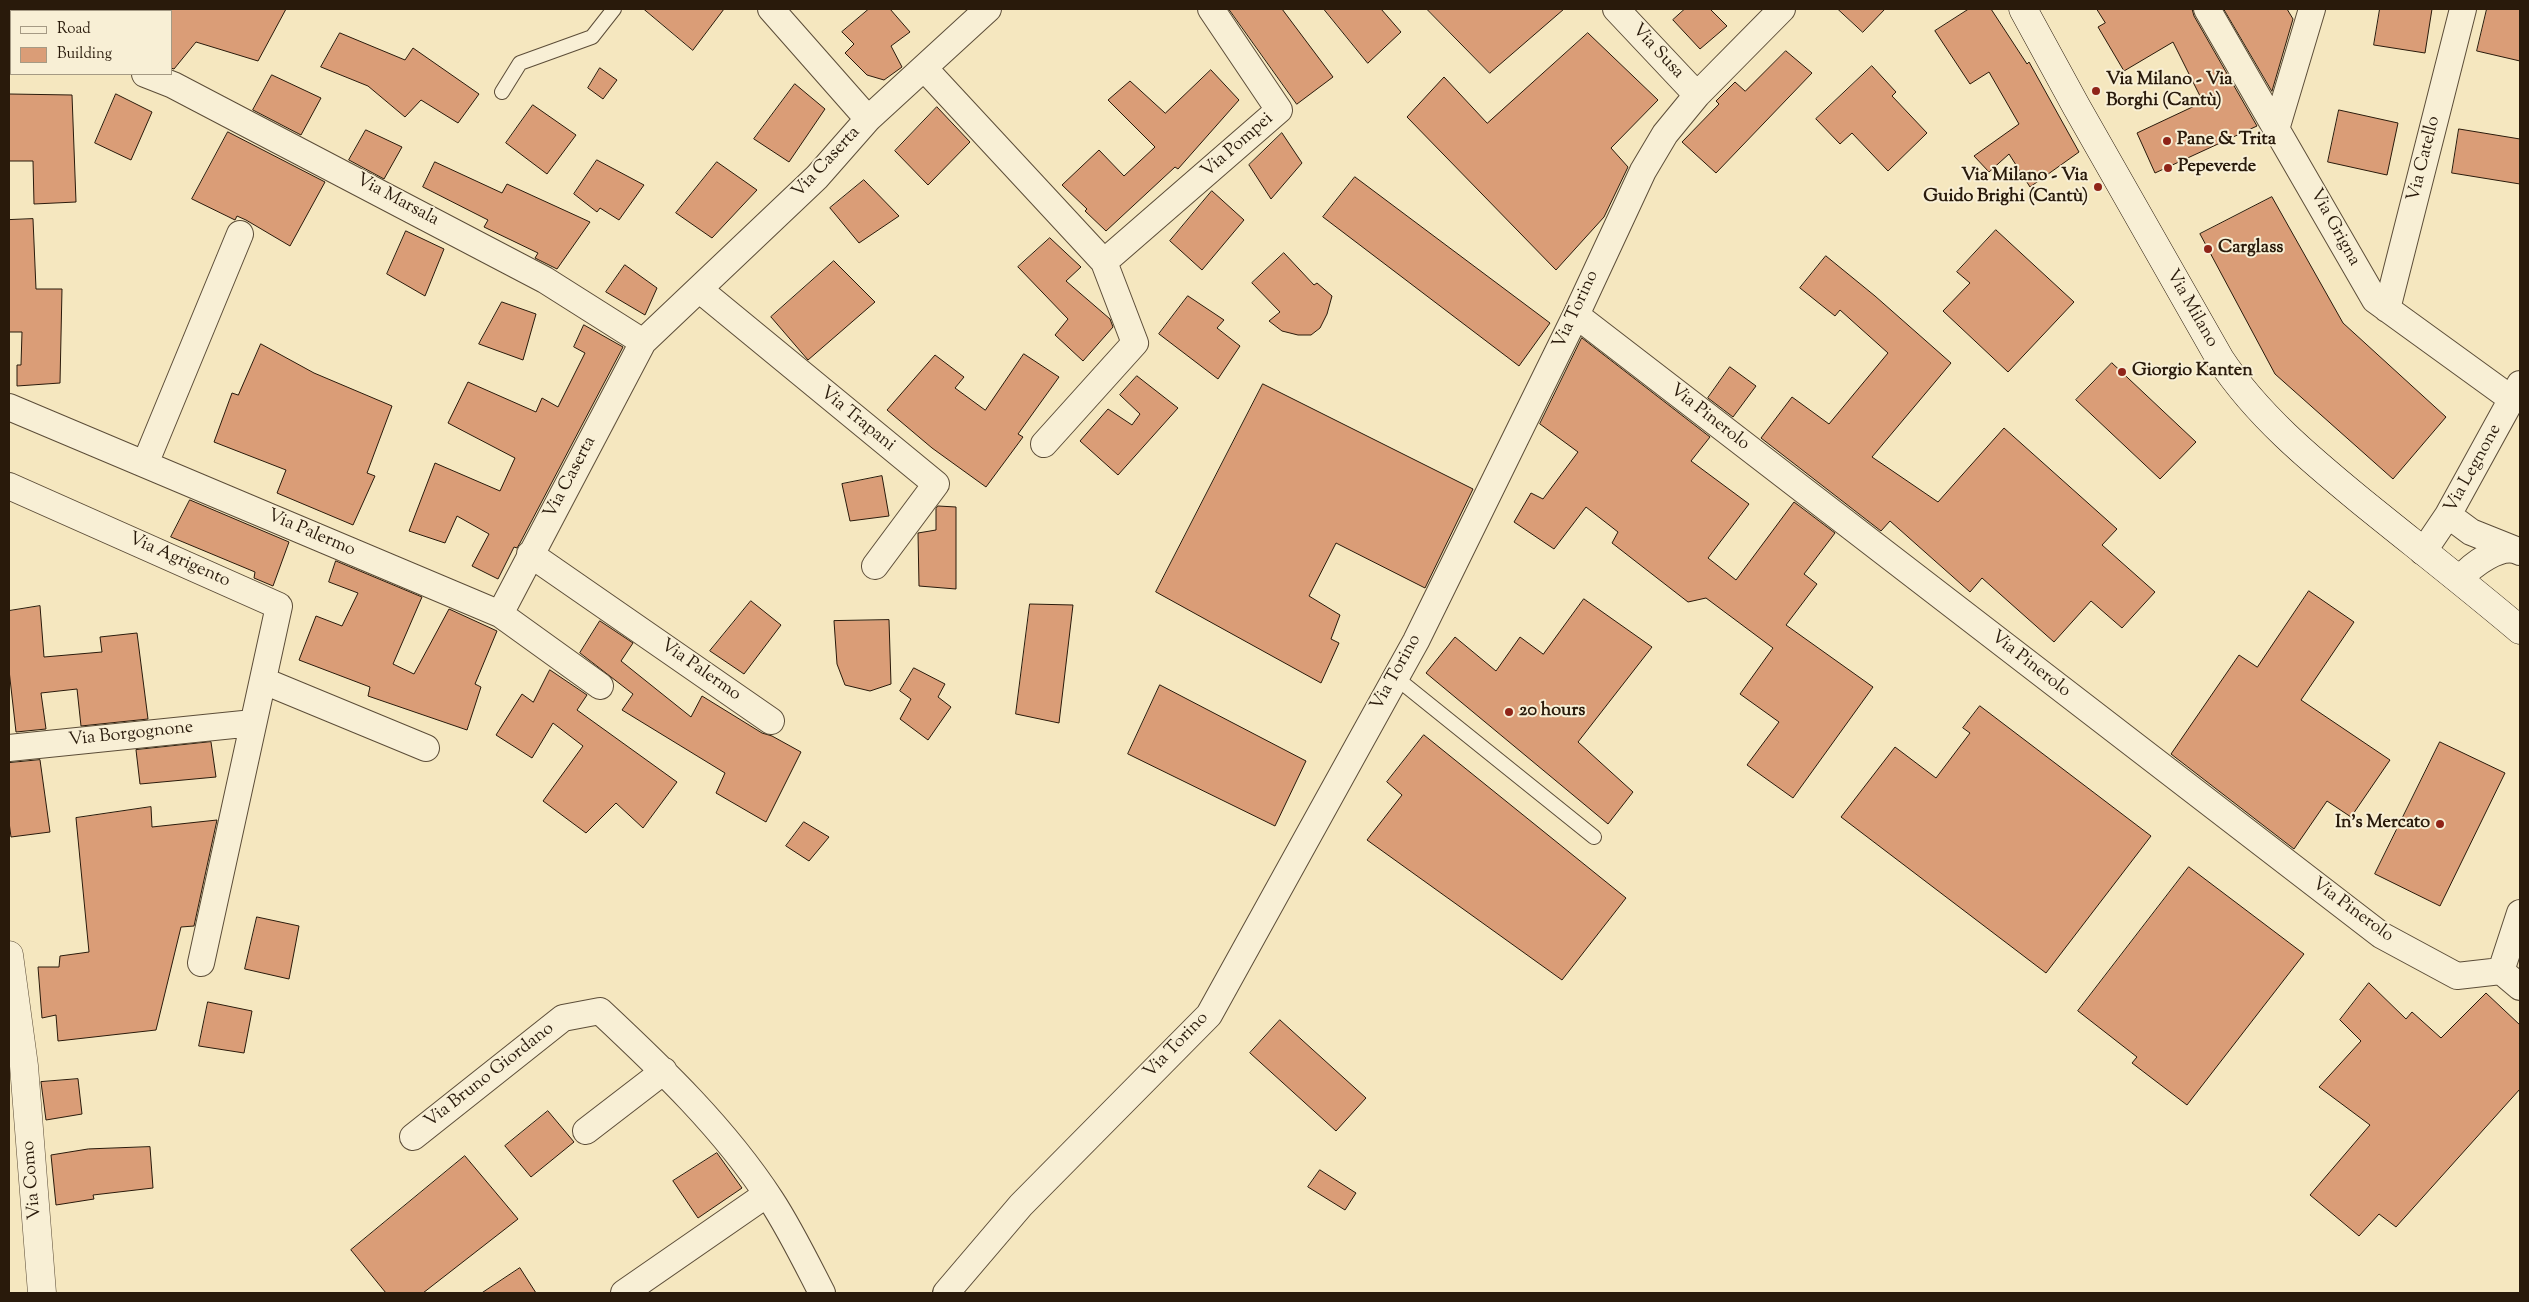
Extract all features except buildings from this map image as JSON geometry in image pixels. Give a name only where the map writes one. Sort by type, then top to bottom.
[{"type":"main road","name":"Via Milano","points":[[2023,9],[2081,115],[2231,376],[2245,394],[2314,462],[2423,552],[2460,579],[2520,630]]},
{"type":"main road","name":"Via Como","points":[[9,955],[24,1066],[42,1293]]},
{"type":"street","name":"Via Caserta","points":[[771,9],[868,119]]},
{"type":"street","name":"Via Caserta","points":[[500,614],[643,342],[817,177],[868,119],[925,69],[988,9]]},
{"type":"street","name":"Via Pompei","points":[[1104,262],[1279,110],[1211,9]]},
{"type":"street","name":"Via Susa","points":[[1616,9],[1697,94]]},
{"type":"street","name":"Via Torino","points":[[946,1293],[1021,1205],[1209,1015],[1420,632],[1576,315],[1642,170],[1665,134],[1697,94],[1782,9]]},
{"type":"street","name":"Via Grigna","points":[[2207,9],[2277,126],[2368,290],[2387,309],[2517,391]]},
{"type":"street","points":[[2277,126],[2312,9]]},
{"type":"street","name":"Via Catello","points":[[2387,309],[2464,9]]},
{"type":"street","points":[[925,69],[1104,262],[1135,343],[1044,444]]},
{"type":"street","name":"Via Marsala","points":[[148,75],[173,85],[546,280],[643,342]]},
{"type":"street","points":[[145,464],[240,234]]},
{"type":"street","name":"Via Trapani","points":[[700,290],[936,484],[875,566]]},
{"type":"street","name":"Via Pinerolo","points":[[1576,315],[2381,935],[2457,976],[2511,979],[2520,913]]},
{"type":"street","name":"Via Legnone","points":[[2423,552],[2448,515],[2517,391]]},
{"type":"street","name":"Via Palermo","points":[[9,407],[500,614],[600,686]]},
{"type":"street","name":"Via Agrigento","points":[[9,486],[279,606],[201,963]]},
{"type":"street","points":[[2448,515],[2471,532],[2518,551]]},
{"type":"street","points":[[2460,579],[2478,561],[2499,552],[2518,551]]},
{"type":"street","name":"Via Palermo","points":[[530,554],[771,720]]},
{"type":"street","points":[[264,681],[426,748]]},
{"type":"street","name":"Via Borgognone","points":[[9,748],[253,723]]},
{"type":"street","name":"Via Bruno Giordano","points":[[413,1137],[563,1018],[600,1011],[664,1071],[719,1132],[766,1194],[822,1293]]},
{"type":"street","points":[[586,1131],[664,1071]]},
{"type":"street","points":[[624,1293],[766,1194]]},
{"type":"lane","points":[[502,92],[520,63],[592,37],[614,9]]},
{"type":"lane","points":[[1395,677],[1594,836]]},
{"type":"place","name":"Via Milano - Via Borghi (Cantù)","points":[[2096,91]]},
{"type":"place","name":"Pane & Trita","points":[[2167,141]]},
{"type":"place","name":"Pepeverde","points":[[2168,168]]},
{"type":"place","name":"Via Milano - Via Guido Brighi (Cantù)","points":[[2098,187]]},
{"type":"place","name":"Carglass","points":[[2208,249]]},
{"type":"place","name":"Giorgio Kanten","points":[[2122,372]]},
{"type":"place","name":"20 hours","points":[[1509,712]]},
{"type":"place","name":"In's Mercato","points":[[2440,824]]}]
